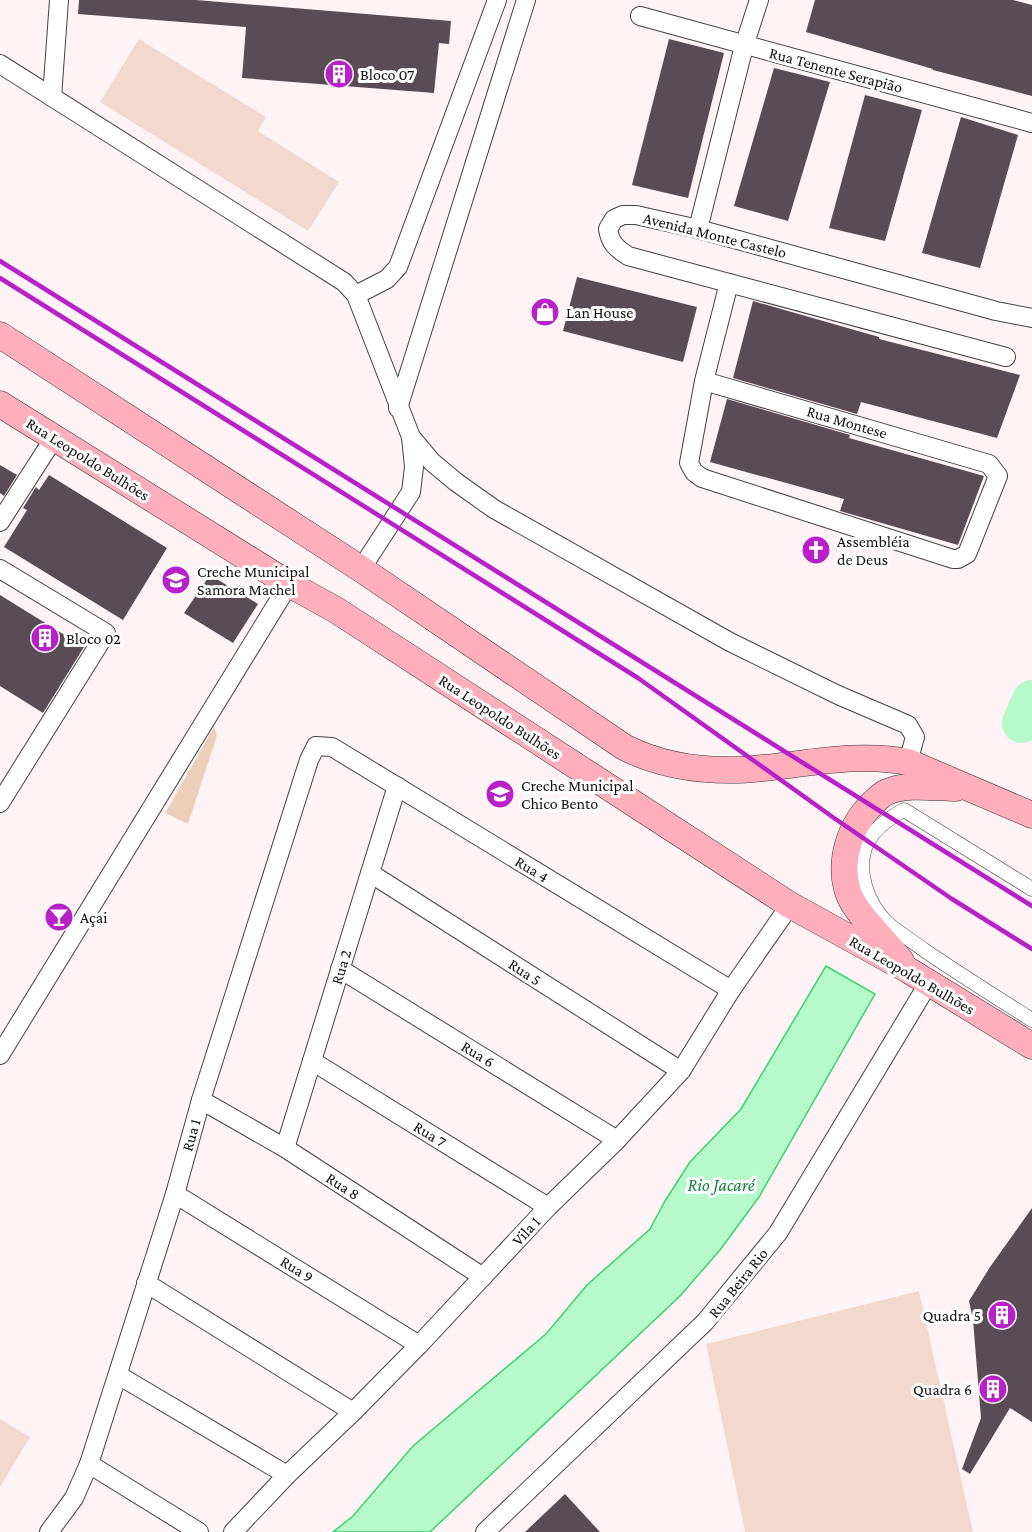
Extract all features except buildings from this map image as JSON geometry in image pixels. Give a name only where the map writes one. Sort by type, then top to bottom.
[{"type":"main road","points":[[0,335],[361,569],[624,747],[646,759],[674,765],[739,770],[828,759],[891,759],[908,762],[1032,815]]},
{"type":"main road","name":"Rua Leopoldo Bulhões","points":[[0,404],[289,584],[336,610],[790,905],[918,977],[1032,1046]]},
{"type":"main road","points":[[918,977],[858,909],[848,893],[844,868],[847,849],[857,823],[866,810],[885,792],[899,788],[965,788]]},
{"type":"street","points":[[52,97],[59,0]]},
{"type":"street","points":[[356,295],[387,279],[398,267],[497,0]]},
{"type":"street","points":[[398,408],[526,0]]},
{"type":"street","points":[[698,230],[744,46],[759,0]]},
{"type":"street","name":"Rua Tenente Serapião","points":[[640,16],[1032,123]]},
{"type":"street","points":[[0,63],[336,276],[356,295],[398,408],[411,436],[432,462],[494,509],[730,642],[838,695],[908,725],[915,737],[908,762]]},
{"type":"street","name":"Avenida Monte Castelo","points":[[1006,357],[628,256],[615,248],[609,239],[608,229],[614,219],[629,215],[698,230],[996,311],[1032,318]]},
{"type":"street","points":[[704,381],[729,283]]},
{"type":"street","name":"Rua Montese","points":[[704,381],[990,464],[998,476],[967,554],[953,559],[702,478],[694,472],[689,463],[704,381]]},
{"type":"street","points":[[361,569],[411,492],[414,467],[411,436]]},
{"type":"street","points":[[0,522],[54,438]]},
{"type":"street","points":[[0,569],[106,633],[0,803]]},
{"type":"street","points":[[0,1055],[289,584]]},
{"type":"street","name":"Rua 1","points":[[49,1532],[74,1498],[89,1464],[309,760],[316,746],[332,747]]},
{"type":"street","name":"Rua 4","points":[[332,747],[731,990]]},
{"type":"street","name":"Rua 2","points":[[285,1148],[397,786]]},
{"type":"street","points":[[1032,889],[904,810],[892,816],[868,842],[863,859],[863,877],[868,895],[887,922],[955,971],[1032,1020]]},
{"type":"street","name":"Rua 5","points":[[370,873],[681,1071]]},
{"type":"street","name":"Vila 1","points":[[233,1532],[286,1475],[419,1345],[548,1207],[681,1071],[731,990],[790,905]]},
{"type":"street","name":"Rua 6","points":[[340,969],[616,1140]]},
{"type":"street","name":"Rua Beira Rio","points":[[485,1532],[705,1322],[738,1285],[778,1233],[918,977]]},
{"type":"street","name":"Rua 7","points":[[312,1061],[548,1207]]},
{"type":"street","name":"Rua 8","points":[[201,1100],[285,1148],[483,1277]]},
{"type":"street","name":"Rua 9","points":[[175,1194],[419,1345]]},
{"type":"street","points":[[146,1283],[353,1412]]},
{"type":"street","points":[[118,1375],[286,1475]]},
{"type":"street","points":[[89,1464],[199,1532]]},
{"type":"shaded area","points":[[139,39],[266,117],[258,131],[339,182],[308,231],[100,102]]},
{"type":"shaded area","points":[[214,727],[217,736],[188,824],[165,813]]},
{"type":"shaded area","points":[[919,1291],[973,1532],[745,1532],[706,1344]]},
{"type":"shaded area","points":[[0,1419],[30,1437],[0,1487]]},
{"type":"water","name":"Rio Jacaré","points":[[826,966],[875,994],[759,1197],[720,1250],[680,1296],[430,1532],[333,1532],[353,1516],[413,1446],[546,1334],[587,1285],[650,1229],[690,1162],[741,1109]]},
{"type":"waterway","name":"Rio Jacaré","points":[[1022,723],[1032,700]]},
{"type":"railway","points":[[0,261],[1032,906]]},
{"type":"railway","points":[[0,278],[638,678],[834,818],[952,899],[1032,949]]},
{"type":"place","name":"Bloco 07","points":[[339,74]]},
{"type":"place","name":"Lan House","points":[[545,312]]},
{"type":"place","name":"Assembléia de Deus","points":[[816,550]]},
{"type":"place","name":"Creche Municipal Samora Machel","points":[[176,580]]},
{"type":"place","name":"Bloco 02","points":[[45,638]]},
{"type":"place","name":"Creche Municipal Chico Bento","points":[[500,794]]},
{"type":"place","name":"Açai","points":[[59,917]]},
{"type":"place","name":"Quadra 5","points":[[1002,1315]]},
{"type":"place","name":"Quadra 6","points":[[993,1389]]}]
